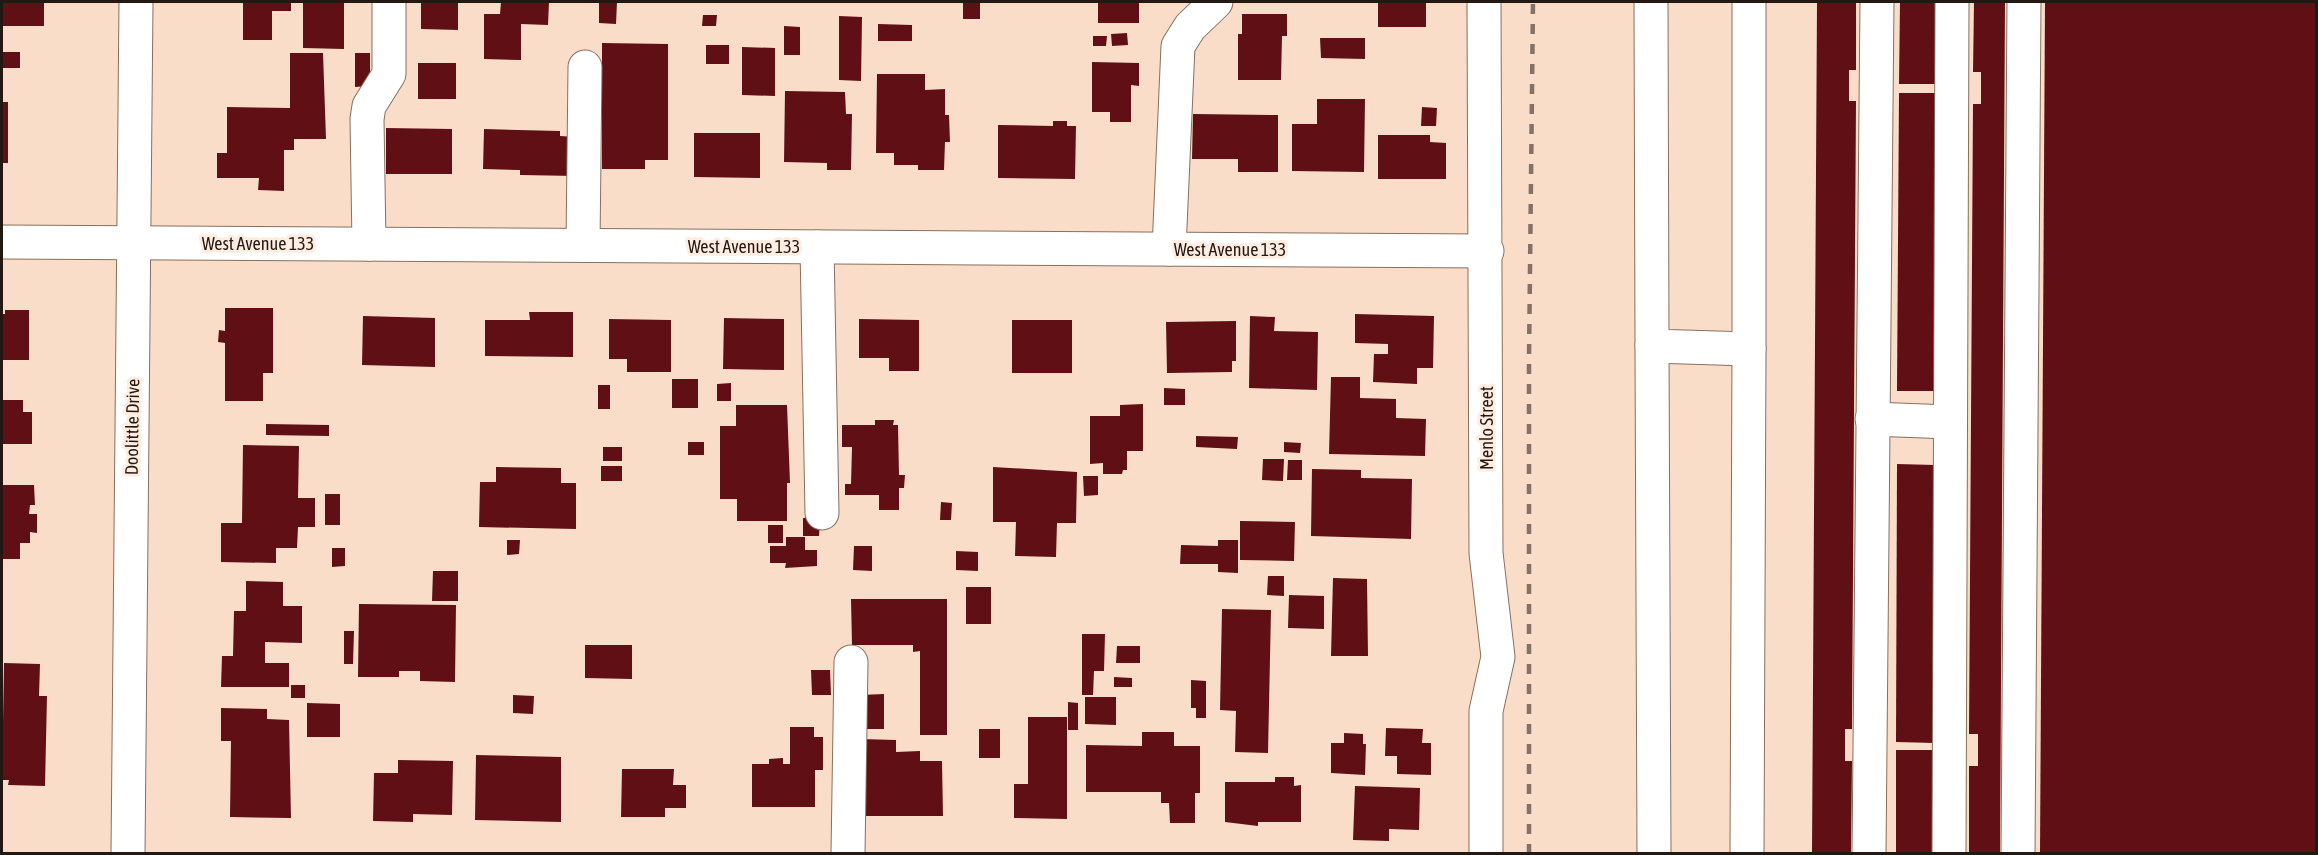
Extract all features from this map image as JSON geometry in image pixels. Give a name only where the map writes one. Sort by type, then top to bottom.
[{"type":"street","name":"Doolittle Drive","points":[[128,854],[136,2]]},
{"type":"street","points":[[1169,249],[1178,46],[1190,27],[1216,2]]},
{"type":"street","name":"Menlo Street","points":[[1484,2],[1486,553],[1498,657],[1486,711],[1486,854]]},
{"type":"street","points":[[1651,2],[1654,854]]},
{"type":"street","points":[[1747,854],[1749,2]]},
{"type":"street","points":[[1869,854],[1877,2]]},
{"type":"street","points":[[1948,854],[1952,2]]},
{"type":"street","points":[[2018,854],[2024,2]]},
{"type":"street","points":[[369,244],[367,119],[369,106],[389,74],[389,3]]},
{"type":"street","points":[[583,245],[585,67]]},
{"type":"street","name":"West Avenue 133","points":[[2,242],[1486,251]]},
{"type":"street","points":[[817,247],[822,513]]},
{"type":"street","points":[[1652,346],[1749,349]]},
{"type":"street","points":[[1872,419],[1950,422]]},
{"type":"street","points":[[848,854],[851,662]]},
{"type":"building","points":[[2,2],[44,2],[44,26],[2,26]]},
{"type":"building","points":[[243,2],[291,2],[291,11],[272,11],[272,40],[243,40]]},
{"type":"building","points":[[303,2],[344,2],[344,49],[303,48]]},
{"type":"building","points":[[421,2],[458,2],[458,30],[421,29]]},
{"type":"building","points":[[501,2],[549,2],[548,25],[521,24],[521,60],[484,59],[484,14],[500,14]]},
{"type":"building","points":[[599,2],[617,2],[616,24],[599,23]]},
{"type":"building","points":[[963,2],[980,2],[980,19],[963,19]]},
{"type":"building","points":[[1098,2],[1139,2],[1139,23],[1098,23]]},
{"type":"building","points":[[1378,2],[1426,2],[1426,27],[1378,27]]},
{"type":"building","points":[[1817,2],[1856,2],[1856,70],[1849,70],[1849,101],[1856,101],[1852,729],[1845,729],[1845,761],[1852,761],[1851,854],[1812,854]]},
{"type":"building","points":[[1900,2],[1937,2],[1937,84],[1899,84]]},
{"type":"building","points":[[1974,2],[2005,2],[2000,854],[1969,854],[1969,766],[1978,766],[1978,734],[1969,734],[1973,104],[1981,104],[1981,72],[1973,72]]},
{"type":"building","points":[[2045,2],[2316,2],[2316,854],[2040,854]]},
{"type":"building","points":[[1242,14],[1287,14],[1287,36],[1282,36],[1281,80],[1238,80],[1238,34],[1242,34]]},
{"type":"building","points":[[703,15],[717,15],[716,26],[702,26]]},
{"type":"building","points":[[839,16],[862,17],[861,81],[839,80]]},
{"type":"building","points":[[878,24],[912,25],[912,41],[878,41]]},
{"type":"building","points":[[784,26],[800,27],[800,55],[784,55]]},
{"type":"building","points":[[1127,33],[1128,45],[1112,46],[1111,34]]},
{"type":"building","points":[[1093,36],[1107,36],[1106,46],[1093,46]]},
{"type":"building","points":[[1320,38],[1365,38],[1365,59],[1321,58]]},
{"type":"building","points":[[602,43],[668,44],[668,160],[645,160],[645,169],[602,169]]},
{"type":"building","points":[[706,45],[729,45],[729,64],[706,64]]},
{"type":"building","points":[[742,47],[775,48],[775,96],[742,95]]},
{"type":"building","points":[[2,52],[20,52],[20,68],[2,68]]},
{"type":"building","points":[[290,53],[323,53],[326,139],[294,139],[294,150],[284,150],[284,191],[258,190],[259,178],[217,178],[217,153],[227,153],[227,107],[290,108]]},
{"type":"building","points":[[355,53],[370,53],[370,86],[355,87]]},
{"type":"building","points":[[1092,62],[1139,63],[1139,86],[1131,85],[1131,122],[1110,122],[1110,112],[1092,112]]},
{"type":"building","points":[[418,63],[456,63],[456,99],[418,99]]},
{"type":"building","points":[[877,74],[925,74],[925,90],[945,89],[945,115],[949,115],[950,142],[945,142],[944,170],[918,170],[918,165],[894,165],[894,153],[876,153]]},
{"type":"building","points":[[785,91],[845,92],[846,114],[852,114],[851,170],[827,170],[827,163],[784,162]]},
{"type":"building","points":[[1899,93],[1937,93],[1935,391],[1897,391]]},
{"type":"building","points":[[1317,99],[1365,99],[1364,172],[1292,171],[1292,124],[1317,124]]},
{"type":"building","points":[[2,102],[8,102],[8,163],[2,163]]},
{"type":"building","points":[[1422,107],[1437,108],[1436,126],[1421,126]]},
{"type":"building","points":[[1193,114],[1278,115],[1278,172],[1238,172],[1238,159],[1192,159]]},
{"type":"building","points":[[1053,121],[1067,121],[1067,126],[1076,126],[1075,179],[998,178],[998,125],[1053,126]]},
{"type":"building","points":[[386,128],[452,129],[452,174],[386,174]]},
{"type":"building","points":[[484,129],[560,131],[560,136],[576,137],[576,176],[520,175],[520,170],[483,169]]},
{"type":"building","points":[[694,133],[760,133],[760,178],[694,177]]},
{"type":"building","points":[[1378,135],[1430,135],[1430,142],[1446,143],[1446,179],[1378,179]]},
{"type":"building","points":[[225,308],[273,308],[273,373],[263,373],[263,401],[225,401],[225,343],[218,342],[219,330],[225,331]]},
{"type":"building","points":[[5,310],[29,310],[29,360],[2,360],[2,314],[5,314]]},
{"type":"building","points":[[529,312],[573,312],[573,357],[485,356],[485,320],[530,320]]},
{"type":"building","points":[[1355,314],[1434,316],[1433,368],[1417,368],[1417,384],[1373,382],[1374,354],[1388,354],[1388,344],[1355,343]]},
{"type":"building","points":[[363,316],[435,318],[435,367],[362,365]]},
{"type":"building","points":[[1250,316],[1275,317],[1274,331],[1318,332],[1317,390],[1249,388]]},
{"type":"building","points":[[724,318],[784,319],[784,370],[723,369]]},
{"type":"building","points":[[609,319],[671,320],[671,372],[627,372],[627,359],[609,359]]},
{"type":"building","points":[[859,319],[919,320],[919,371],[889,371],[889,358],[859,358]]},
{"type":"building","points":[[1012,320],[1072,320],[1072,373],[1012,373]]},
{"type":"building","points":[[1236,321],[1236,361],[1232,361],[1232,372],[1167,373],[1166,322]]},
{"type":"building","points":[[1331,377],[1360,377],[1360,398],[1396,399],[1396,418],[1426,419],[1425,456],[1329,454]]},
{"type":"building","points":[[672,379],[698,379],[698,408],[672,408]]},
{"type":"building","points":[[731,383],[731,401],[717,401],[717,384]]},
{"type":"building","points":[[598,385],[610,385],[610,409],[598,409]]},
{"type":"building","points":[[1164,388],[1185,389],[1185,405],[1164,405]]},
{"type":"building","points":[[2,400],[23,400],[23,412],[32,412],[32,444],[2,444]]},
{"type":"building","points":[[1143,404],[1143,451],[1127,451],[1127,470],[1123,470],[1122,474],[1103,474],[1103,463],[1090,464],[1090,416],[1120,416],[1120,405]]},
{"type":"building","points":[[736,405],[787,405],[790,483],[787,483],[787,521],[737,521],[737,499],[720,499],[720,426],[736,426]]},
{"type":"building","points":[[875,420],[894,420],[893,425],[898,425],[899,475],[905,475],[904,488],[899,488],[899,510],[879,510],[879,495],[845,495],[845,484],[851,484],[852,447],[842,447],[842,425],[875,425]]},
{"type":"building","points":[[266,424],[329,425],[329,436],[266,435]]},
{"type":"building","points":[[1196,436],[1238,437],[1237,449],[1196,447]]},
{"type":"building","points":[[688,442],[704,442],[704,455],[688,455]]},
{"type":"building","points":[[1284,442],[1301,443],[1300,453],[1284,452]]},
{"type":"building","points":[[243,445],[299,446],[298,498],[315,498],[315,527],[298,527],[297,548],[276,548],[276,563],[221,562],[221,523],[242,523]]},
{"type":"building","points":[[603,447],[622,447],[622,461],[603,461]]},
{"type":"building","points":[[1263,459],[1284,459],[1283,481],[1262,480]]},
{"type":"building","points":[[1288,460],[1302,460],[1302,480],[1287,480]]},
{"type":"building","points":[[1897,464],[1935,465],[1934,743],[1896,742]]},
{"type":"building","points":[[601,466],[622,466],[622,481],[601,481]]},
{"type":"building","points":[[496,467],[561,468],[561,483],[576,483],[576,529],[479,527],[480,482],[496,482]]},
{"type":"building","points":[[993,467],[1077,472],[1076,523],[1057,523],[1056,557],[1015,556],[1016,522],[993,522]]},
{"type":"building","points":[[1312,469],[1361,470],[1361,478],[1412,479],[1411,539],[1311,536]]},
{"type":"building","points":[[1083,476],[1098,476],[1098,495],[1084,496]]},
{"type":"building","points":[[2,485],[34,485],[35,505],[30,505],[29,514],[37,514],[37,533],[30,532],[30,543],[20,543],[20,559],[2,559]]},
{"type":"building","points":[[325,494],[340,494],[340,525],[325,525]]},
{"type":"building","points":[[941,502],[952,503],[951,520],[940,520]]},
{"type":"building","points":[[803,518],[820,518],[819,536],[803,536]]},
{"type":"building","points":[[1240,521],[1295,522],[1294,561],[1240,560]]},
{"type":"building","points":[[768,525],[783,525],[783,543],[768,543]]},
{"type":"building","points":[[786,537],[805,537],[805,550],[817,550],[817,566],[785,568],[786,563],[770,563],[770,546],[786,546]]},
{"type":"building","points":[[507,540],[520,540],[519,554],[507,555]]},
{"type":"building","points":[[1218,540],[1238,540],[1238,573],[1218,572],[1218,564],[1180,564],[1181,545],[1218,546]]},
{"type":"building","points":[[854,546],[872,546],[872,571],[853,570]]},
{"type":"building","points":[[332,548],[345,548],[345,566],[332,567]]},
{"type":"building","points":[[956,551],[978,552],[978,571],[956,570]]},
{"type":"building","points":[[433,571],[458,571],[458,601],[432,601]]},
{"type":"building","points":[[1268,576],[1284,576],[1284,596],[1267,595]]},
{"type":"building","points":[[1333,578],[1367,579],[1368,656],[1331,656]]},
{"type":"building","points":[[246,581],[283,582],[283,606],[302,606],[302,643],[265,642],[265,663],[289,663],[289,687],[221,687],[222,656],[233,656],[234,611],[246,611]]},
{"type":"building","points":[[966,587],[991,587],[991,624],[966,624]]},
{"type":"building","points":[[1289,595],[1324,596],[1324,629],[1288,628]]},
{"type":"building","points":[[851,599],[947,599],[947,735],[920,735],[920,651],[913,652],[913,645],[852,645]]},
{"type":"building","points":[[359,604],[456,605],[455,682],[420,681],[420,671],[399,671],[399,677],[358,677]]},
{"type":"building","points":[[1222,609],[1271,610],[1268,753],[1235,752],[1236,711],[1220,710]]},
{"type":"building","points":[[344,631],[354,631],[353,664],[344,664]]},
{"type":"building","points":[[1082,634],[1105,634],[1104,671],[1094,671],[1093,695],[1082,695]]},
{"type":"building","points":[[585,645],[632,645],[632,679],[585,678]]},
{"type":"building","points":[[1117,646],[1140,646],[1140,663],[1116,663]]},
{"type":"building","points":[[4,663],[40,664],[39,696],[47,696],[45,786],[8,785],[9,780],[2,780]]},
{"type":"building","points":[[811,670],[830,670],[831,695],[812,695]]},
{"type":"building","points":[[1114,677],[1132,678],[1132,687],[1114,687]]},
{"type":"building","points":[[1191,680],[1206,681],[1206,718],[1196,718],[1196,708],[1191,708]]},
{"type":"building","points":[[291,685],[305,685],[305,698],[291,698]]},
{"type":"building","points":[[884,694],[884,729],[860,729],[860,695]]},
{"type":"building","points":[[513,695],[534,696],[533,714],[513,713]]},
{"type":"building","points":[[1085,697],[1116,697],[1116,725],[1085,724]]},
{"type":"building","points":[[1068,702],[1078,703],[1078,730],[1068,730]]},
{"type":"building","points":[[307,703],[340,704],[340,737],[307,737]]},
{"type":"building","points":[[221,708],[267,709],[267,719],[289,720],[291,818],[230,817],[231,741],[221,741]]},
{"type":"building","points":[[1028,717],[1067,717],[1067,819],[1014,818],[1014,784],[1028,784]]},
{"type":"building","points":[[790,727],[814,727],[814,737],[823,737],[823,770],[815,770],[815,807],[752,807],[752,764],[769,764],[769,759],[783,758],[783,764],[790,764]]},
{"type":"building","points":[[1386,728],[1423,729],[1422,743],[1431,743],[1431,775],[1397,774],[1397,756],[1385,756]]},
{"type":"building","points":[[979,729],[1000,729],[1000,758],[979,758]]},
{"type":"building","points":[[1142,732],[1174,732],[1174,746],[1200,746],[1200,793],[1195,793],[1195,823],[1170,823],[1169,803],[1161,803],[1161,792],[1086,792],[1086,745],[1142,746]]},
{"type":"building","points":[[1344,733],[1363,734],[1363,744],[1366,744],[1365,775],[1331,773],[1331,743],[1344,743]]},
{"type":"building","points":[[861,739],[896,740],[896,752],[920,751],[920,761],[942,761],[943,816],[862,816]]},
{"type":"building","points":[[1896,750],[1934,750],[1934,854],[1896,854]]},
{"type":"building","points":[[476,755],[561,757],[561,822],[475,820]]},
{"type":"building","points":[[398,760],[453,761],[452,815],[413,814],[413,822],[373,821],[374,773],[398,773]]},
{"type":"building","points":[[622,769],[674,769],[673,785],[686,785],[686,808],[665,808],[665,817],[621,817]]},
{"type":"building","points":[[1275,777],[1294,777],[1294,786],[1301,785],[1301,822],[1258,822],[1258,826],[1225,822],[1225,782],[1275,782]]},
{"type":"building","points":[[1355,786],[1420,788],[1419,830],[1389,829],[1389,841],[1353,840]]},
{"type":"railway","points":[[1529,854],[1529,359],[1533,2]]}]
